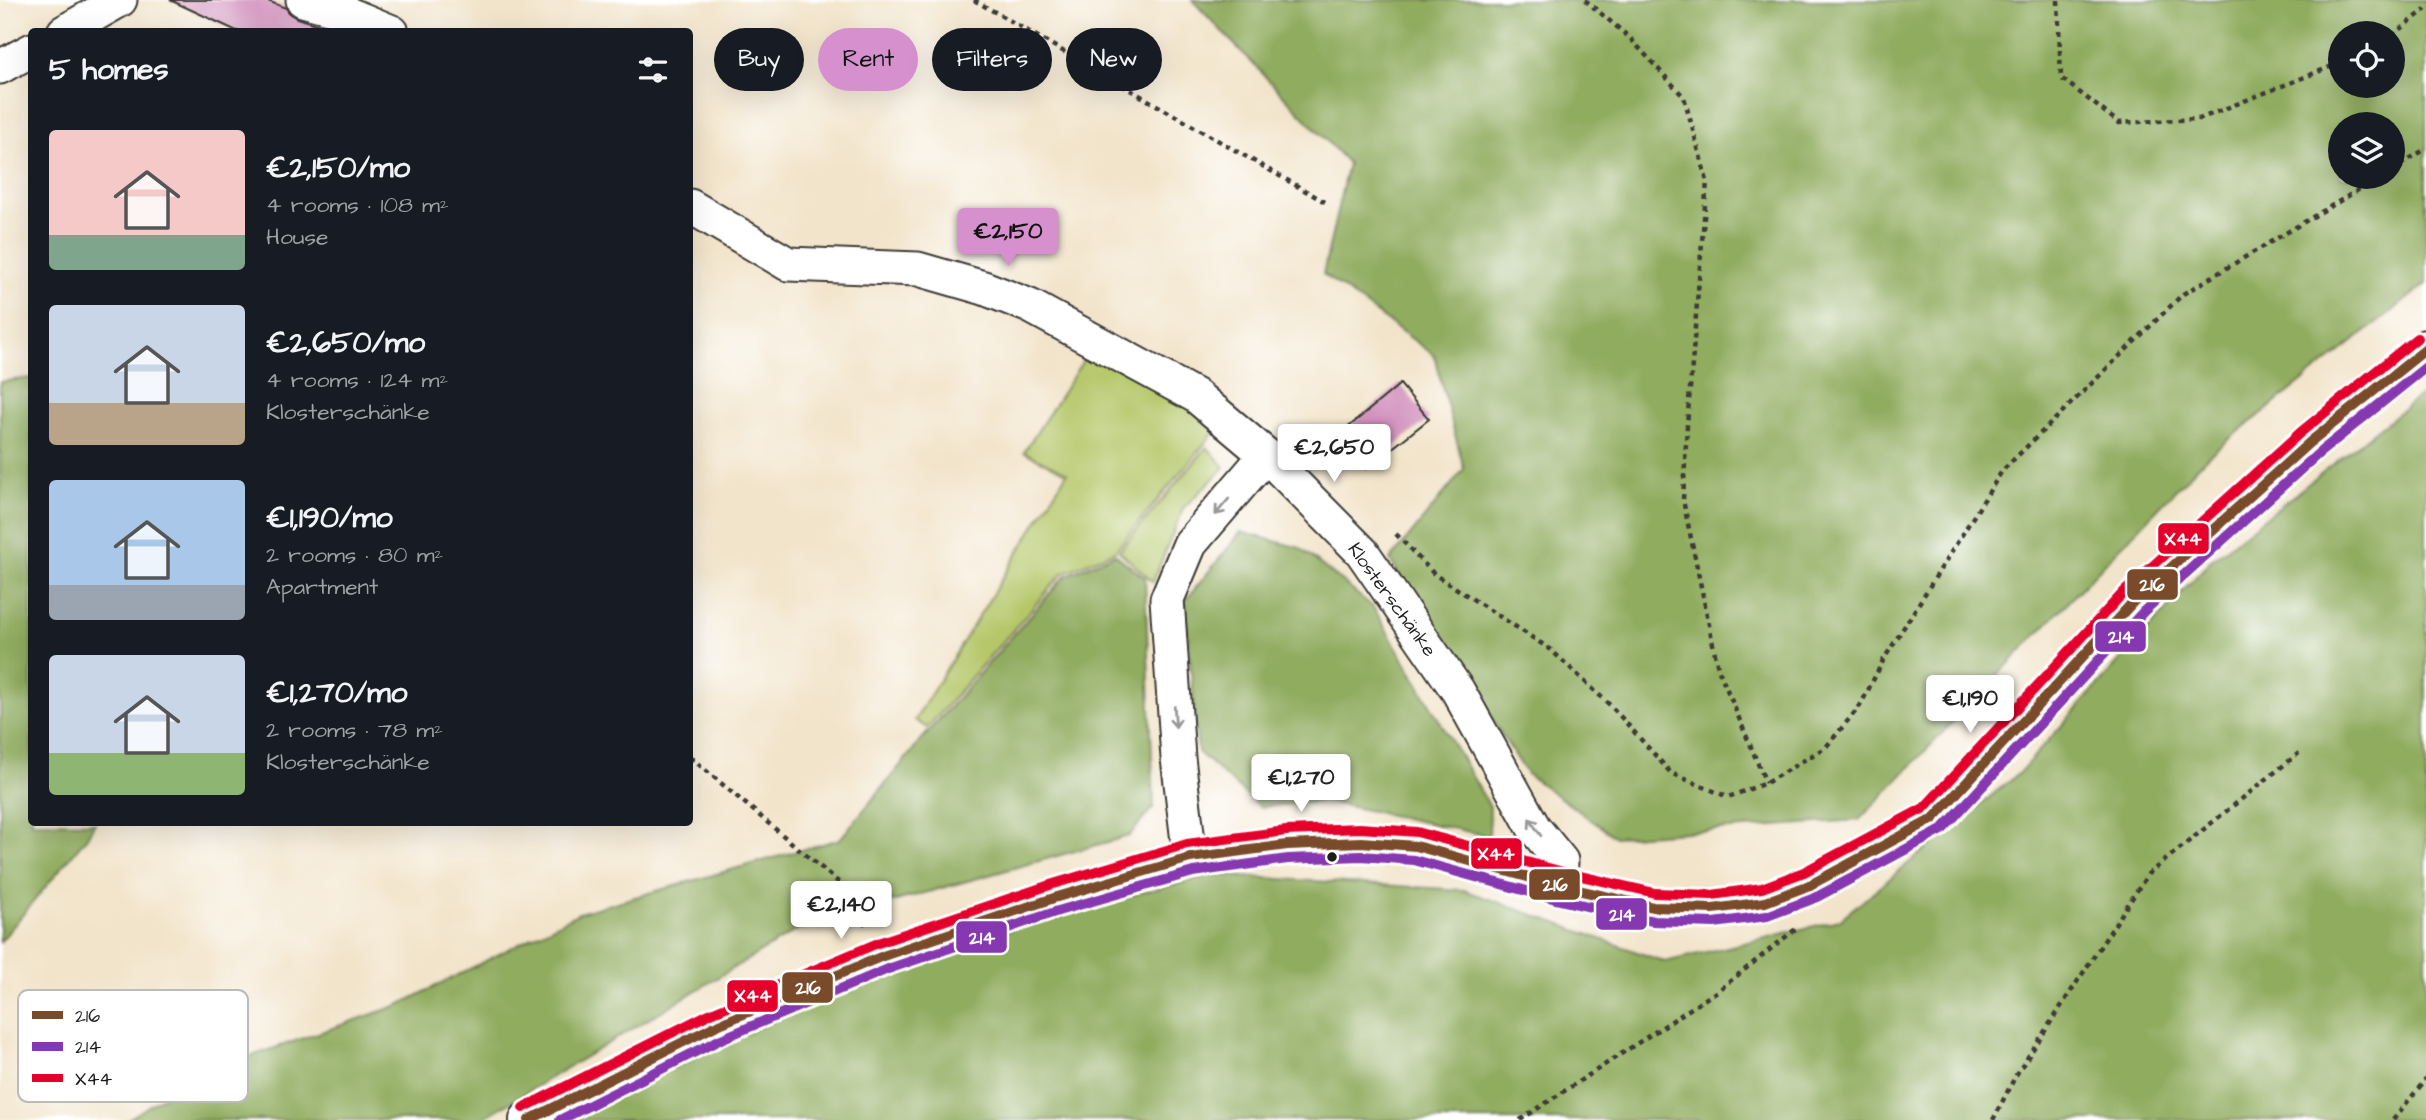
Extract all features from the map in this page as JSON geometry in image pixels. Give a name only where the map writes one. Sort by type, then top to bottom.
[{"type":"main road","points":[[529,1120],[715,1026],[883,956],[1054,898],[1190,858],[1276,846],[1361,842],[1416,846],[1560,886],[1653,907],[1713,909],[1765,902],[1810,885],[1933,819],[2134,601],[2309,442],[2426,349]]},
{"type":"street","points":[[71,28],[120,0]]},
{"type":"street","points":[[303,0],[336,9],[382,28]]},
{"type":"street","points":[[0,67],[28,52]]},
{"type":"street","name":"Klosterschänke","points":[[693,208],[788,264],[918,269],[984,288],[1030,306],[1196,396],[1266,454],[1362,552],[1458,691],[1534,828],[1561,861],[1560,886]]},
{"type":"street","points":[[1190,858],[1178,758],[1167,598],[1190,544],[1266,454]]},
{"type":"path","points":[[974,0],[1325,202]]},
{"type":"path","points":[[1585,0],[1630,38],[1684,97],[1707,181],[1683,499],[1718,668],[1766,783]]},
{"type":"path","points":[[2058,0],[2061,78],[2119,122],[2199,120],[2328,68]]},
{"type":"path","points":[[2405,26],[2426,9]]},
{"type":"path","points":[[2405,161],[2426,149]]},
{"type":"path","points":[[1396,534],[1434,574],[1550,649],[1611,706],[1671,773],[1728,797],[1766,783],[1826,747],[1860,706],[1884,659],[2002,471],[2183,294],[2359,189]]},
{"type":"path","points":[[1993,1120],[2016,1075],[2148,874],[2299,753]]},
{"type":"path","points":[[693,760],[843,886],[883,956]]},
{"type":"path","points":[[1520,1120],[1719,990],[1798,927],[1808,924]]},
{"type":"path","points":[[2393,1120],[2426,1079]]},
{"type":"green space","points":[[1192,0],[2426,0],[2426,284],[2208,456],[1859,820],[1615,837],[1527,774],[1390,560],[1464,469],[1434,355],[1323,274],[1348,163]]},
{"type":"green space","points":[[1088,353],[1179,396],[1217,429],[1115,551],[1063,573],[927,728],[915,720],[1067,473],[1024,452]]},
{"type":"green space","points":[[28,378],[28,826],[93,826],[0,942],[0,382]]},
{"type":"green space","points":[[2426,391],[2426,1120],[569,1120],[716,1046],[888,972],[1054,914],[1214,875],[1464,890],[1665,962],[1839,920],[2018,774],[2210,561]]},
{"type":"green space","points":[[1207,447],[1225,467],[1183,508],[1153,582],[1119,551]]},
{"type":"green space","points":[[1241,532],[1300,548],[1373,607],[1490,807],[1489,836],[1324,801],[1260,807],[1198,752],[1185,601]]},
{"type":"green space","points":[[1115,554],[1145,578],[1154,807],[1129,836],[802,927],[480,1120],[127,1120],[154,1102],[248,1102],[248,1057],[399,1005],[579,913],[840,839],[922,739],[1065,576]]},
{"type":"building","points":[[170,0],[265,0],[286,8],[297,18],[328,28],[230,28]]},
{"type":"building","points":[[1400,384],[1429,419],[1366,469],[1339,435]]},
{"type":"transit line","name":"X44","points":[[523,1108],[709,1014],[878,943],[1050,885],[1187,844],[1286,831],[1360,828],[1417,832],[1563,872],[1655,893],[1712,895],[1762,888],[1804,872],[1924,808],[2125,591],[2301,432],[2417,338]]},
{"type":"transit line","name":"216","points":[[529,1120],[715,1026],[883,956],[1054,898],[1190,858],[1287,845],[1361,842],[1416,846],[1560,886],[1653,907],[1713,909],[1765,902],[1810,885],[1933,819],[2134,601],[2310,442],[2426,349]]},
{"type":"transit line","name":"214","points":[[560,1120],[721,1039],[888,969],[1058,911],[1193,872],[1288,859],[1361,856],[1414,860],[1556,899],[1653,921],[1714,923],[1767,916],[1815,898],[1942,830],[2144,611],[2319,453],[2426,367]]}]
